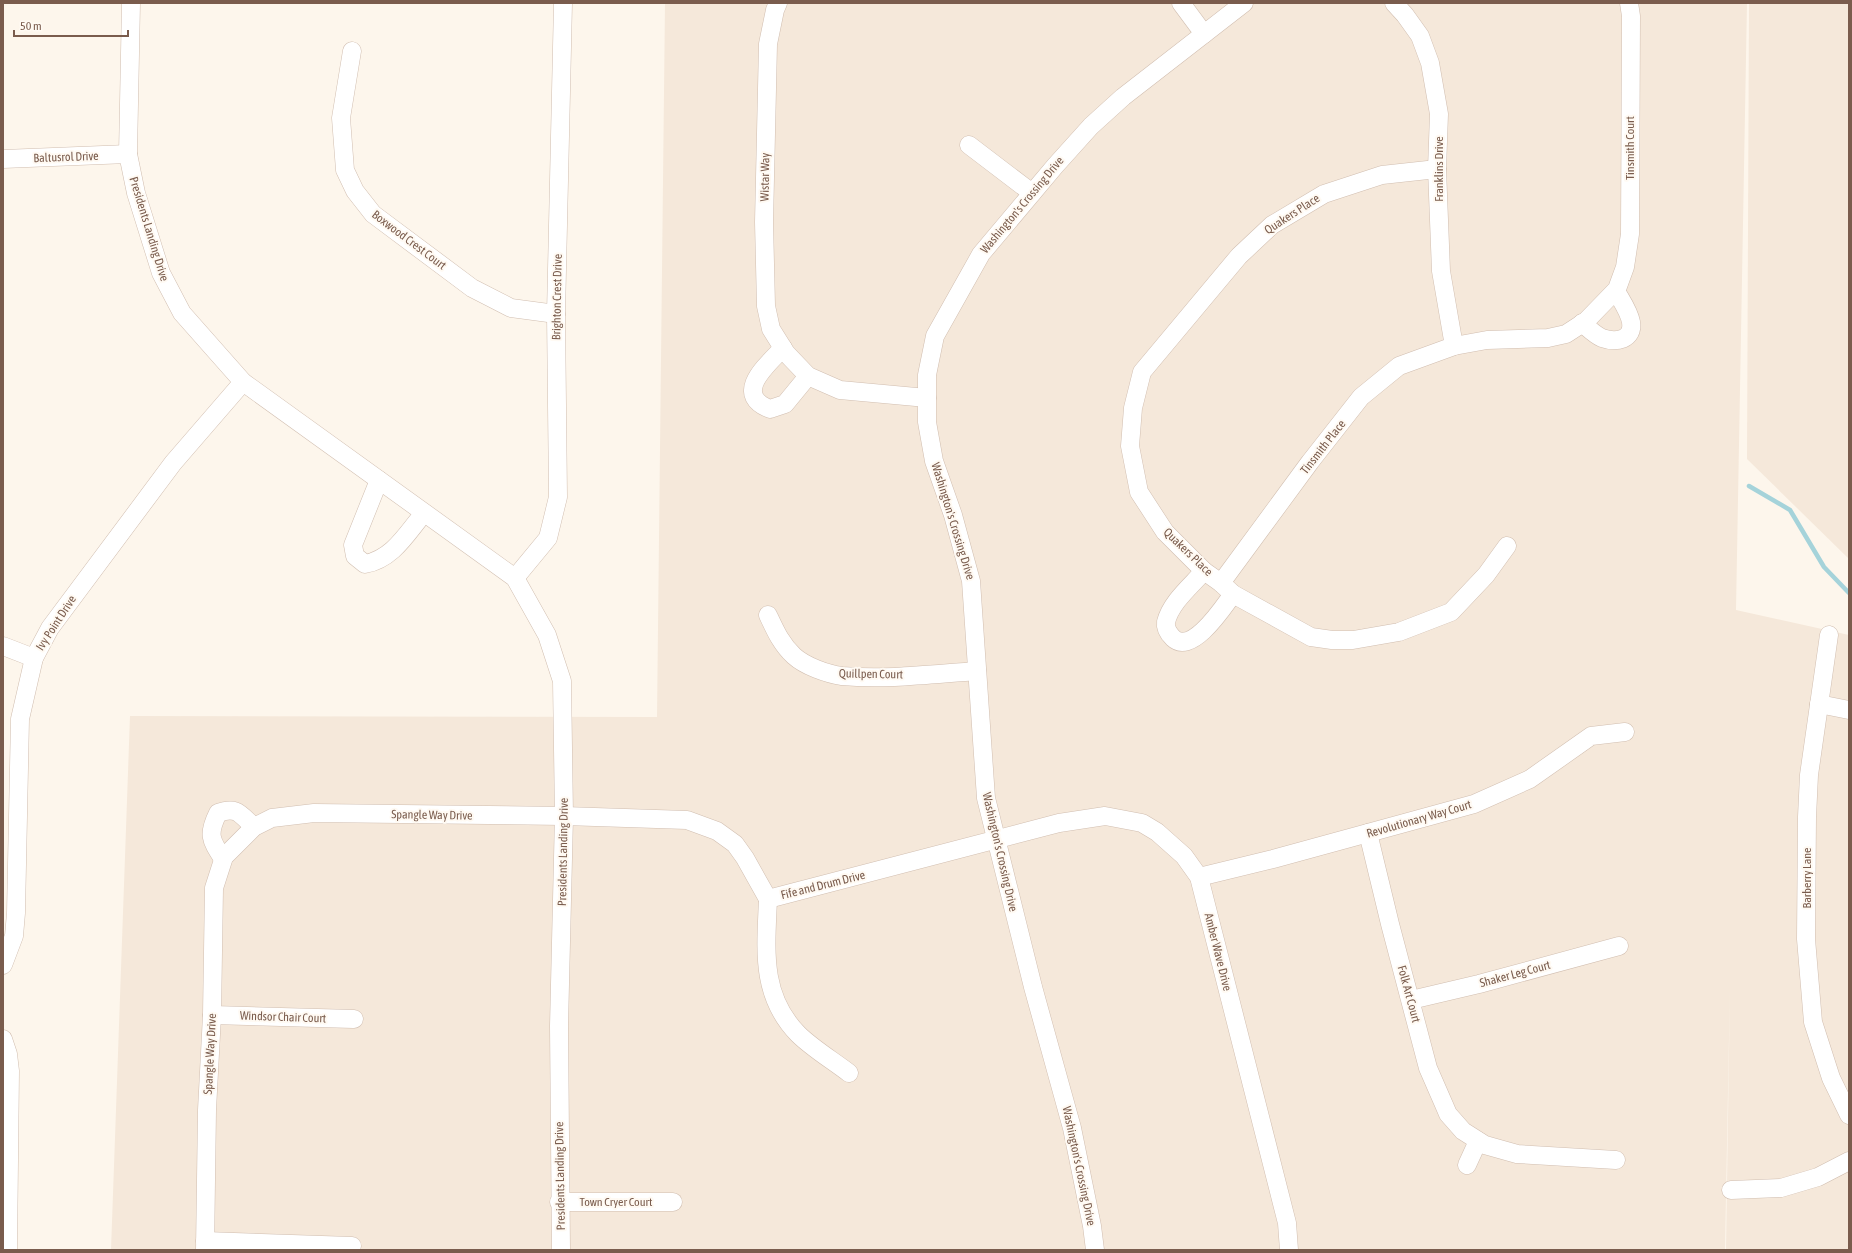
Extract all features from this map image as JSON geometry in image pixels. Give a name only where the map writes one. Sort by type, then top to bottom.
[{"type":"street","name":"Presidents Landing Drive","points":[[131,3],[128,154],[136,193],[161,273],[170,293],[182,313],[242,382],[515,578],[547,635],[562,681],[564,816],[558,1026],[559,1202],[561,1250]]},
{"type":"street","name":"Brighton Crest Drive","points":[[515,578],[548,538],[558,497],[556,314],[563,3]]},
{"type":"street","name":"Wistar Way","points":[[778,3],[775,10],[768,44],[764,222],[766,306],[771,329],[782,348],[808,376],[840,390],[927,398]]},
{"type":"street","points":[[1181,3],[1204,34]]},
{"type":"street","name":"Washington's Crossing Drive","points":[[1095,1250],[1092,1226],[1072,1128],[1033,987],[986,798],[972,581],[953,515],[934,461],[927,422],[927,375],[935,336],[981,254],[1032,193],[1091,126],[1123,97],[1244,3]]},
{"type":"street","name":"Franklins Drive","points":[[1394,3],[1405,15],[1420,36],[1430,63],[1439,114],[1437,169],[1441,271],[1454,346]]},
{"type":"street","name":"Tinsmith Court","points":[[1454,346],[1486,340],[1548,338],[1566,334],[1582,323],[1616,291],[1625,267],[1630,234],[1631,16],[1629,3]]},
{"type":"street","name":"Boxwood Crest Court","points":[[352,51],[341,118],[342,143],[345,170],[355,191],[368,209],[472,288],[511,308],[556,314]]},
{"type":"street","points":[[970,145],[1032,193]]},
{"type":"street","name":"Baltusrol Drive","points":[[3,159],[128,154]]},
{"type":"street","name":"Quakers Place","points":[[1437,169],[1382,175],[1324,194],[1272,225],[1238,256],[1142,372],[1133,408],[1130,446],[1139,492],[1165,532],[1204,571],[1227,588],[1311,637],[1353,640],[1399,632],[1451,612],[1486,575],[1507,546]]},
{"type":"street","points":[[1582,323],[1601,338],[1616,340],[1626,338],[1630,334],[1631,322],[1616,291]]},
{"type":"street","name":"Tinsmith Place","points":[[1204,571],[1174,606],[1166,623],[1166,630],[1175,640],[1184,642],[1196,637],[1216,618],[1227,588],[1310,462],[1361,397],[1399,366],[1454,346]]},
{"type":"street","points":[[782,348],[754,380],[753,393],[760,405],[770,409],[785,404],[808,376]]},
{"type":"street","name":"Ivy Point Drive","points":[[3,965],[14,936],[16,914],[20,719],[34,658],[50,628],[139,508],[173,463],[242,382]]},
{"type":"street","points":[[379,480],[353,545],[355,556],[365,564],[376,562],[390,554],[424,513]]},
{"type":"street","name":"Quillpen Court","points":[[768,615],[779,639],[795,657],[817,669],[840,676],[878,677],[977,671]]},
{"type":"street","name":"Barberry Lane","points":[[1828,635],[1809,782],[1806,939],[1813,1022],[1830,1078],[1849,1115]]},
{"type":"street","points":[[3,646],[34,658]]},
{"type":"street","points":[[1819,704],[1849,710]]},
{"type":"street","name":"Revolutionary Way Court","points":[[1199,877],[1273,859],[1474,804],[1530,779],[1591,736],[1624,732]]},
{"type":"street","points":[[223,859],[212,841],[211,826],[218,813],[229,809],[238,812],[254,827]]},
{"type":"street","name":"Spangle Way Drive","points":[[205,1245],[207,1110],[212,1014],[214,888],[223,859],[228,852],[254,827],[272,818],[314,813],[564,816]]},
{"type":"street","name":"Fife and Drum Drive","points":[[564,816],[687,820],[717,831],[735,844],[746,858],[768,899],[996,841]]},
{"type":"street","name":"Amber Wave Drive","points":[[996,841],[1059,823],[1104,816],[1142,822],[1157,832],[1184,856],[1199,877],[1288,1223],[1289,1250]]},
{"type":"street","name":"Folk Art Court","points":[[1368,833],[1428,1068],[1448,1114],[1463,1131],[1485,1145],[1518,1154],[1616,1160]]},
{"type":"street","points":[[768,899],[766,961],[769,980],[777,1006],[798,1034],[849,1073]]},
{"type":"street","name":"Shaker Leg Court","points":[[1411,1000],[1479,984],[1619,946]]},
{"type":"street","name":"Windsor Chair Court","points":[[212,1014],[354,1019]]},
{"type":"street","points":[[3,1039],[8,1054],[10,1070],[8,1250]]},
{"type":"street","points":[[1466,1165],[1478,1141]]},
{"type":"street","points":[[1731,1190],[1780,1188],[1818,1177],[1849,1161]]},
{"type":"street","name":"Town Cryer Court","points":[[559,1202],[673,1202]]},
{"type":"street","points":[[205,1245],[352,1246]]},
{"type":"shaded area","points":[[665,3],[1747,3],[1736,610],[1849,635],[1849,1250],[1726,1250],[1730,986],[1725,1250],[111,1250],[130,716],[657,717]]},
{"type":"shaded area","points":[[1749,3],[1849,3],[1849,559],[1747,459]]},
{"type":"waterway","points":[[1749,486],[1790,510],[1824,567],[1849,593]]}]
